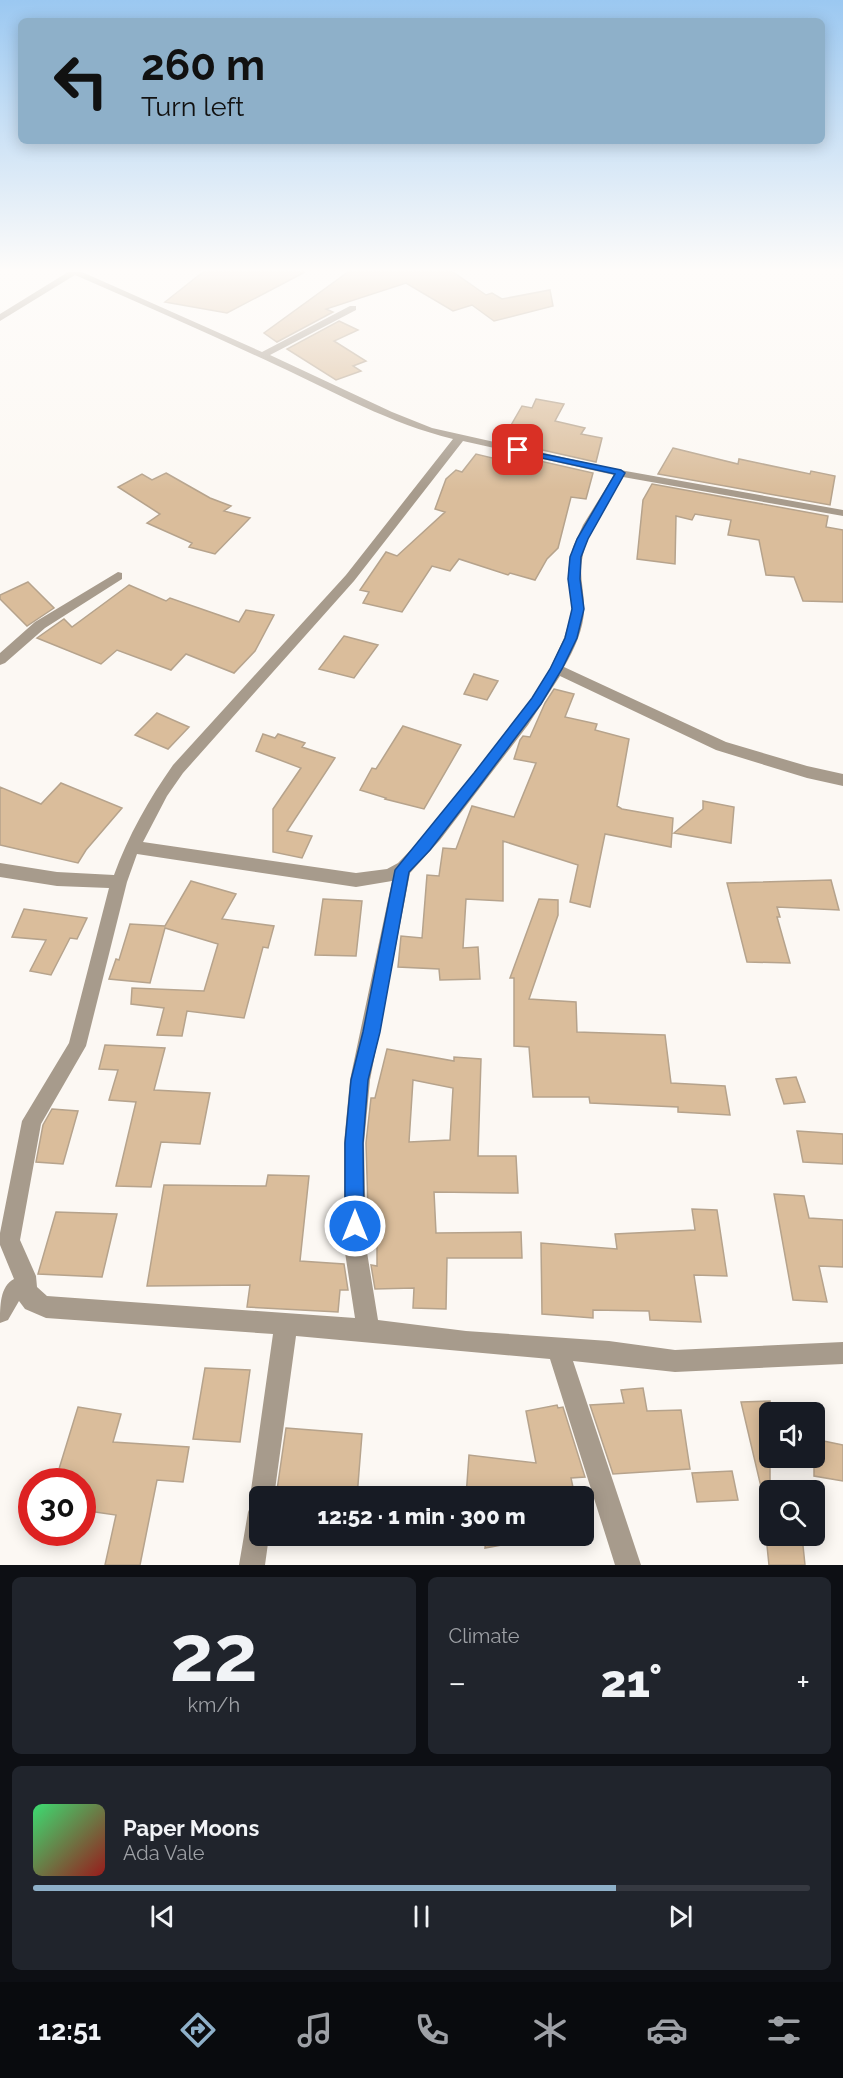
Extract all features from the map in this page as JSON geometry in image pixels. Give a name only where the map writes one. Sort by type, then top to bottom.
[{"type":"street","points":[[240,345],[388,414],[429,430],[621,473],[843,513]]},
{"type":"street","points":[[262,355],[281,345]]},
{"type":"street","points":[[460,437],[350,578],[178,769],[162,792],[132,847],[119,882],[77,1046],[32,1120],[9,1241],[25,1276],[26,1291],[33,1301],[46,1307],[368,1330],[466,1342],[609,1352],[675,1361],[843,1353]]},
{"type":"street","points":[[132,847],[356,880],[382,878],[402,870],[425,846],[479,777],[536,701],[556,669],[571,638],[578,609],[574,579],[576,557],[583,539],[621,473]]},
{"type":"street","points":[[0,660],[40,625],[118,576]]},
{"type":"street","points":[[556,669],[721,746],[807,772],[843,780]]},
{"type":"street","points":[[0,870],[57,879],[119,882]]},
{"type":"street","points":[[368,1330],[355,1246],[354,1143],[360,1080],[402,870]]},
{"type":"street","points":[[0,1312],[14,1290],[26,1291]]},
{"type":"street","points":[[264,1486],[286,1325]]},
{"type":"street","points":[[558,1350],[628,1565]]},
{"type":"street","points":[[252,1565],[255,1546]]},
{"type":"building","points":[[294,345],[340,345],[366,361],[353,366],[361,371],[336,380],[287,349]]},
{"type":"building","points":[[536,399],[564,404],[555,421],[585,428],[581,434],[602,438],[596,462],[502,441],[522,406],[532,408]]},
{"type":"building","points":[[673,448],[738,464],[739,459],[810,474],[811,471],[835,476],[830,505],[658,474]]},
{"type":"building","points":[[496,451],[593,473],[586,499],[571,497],[558,548],[547,559],[535,580],[510,573],[508,575],[459,559],[450,571],[432,566],[402,612],[363,603],[369,592],[360,590],[386,552],[397,556],[445,512],[435,509],[446,479],[456,470],[462,472],[476,454],[492,458]]},
{"type":"building","points":[[166,473],[210,498],[231,506],[224,511],[250,518],[215,554],[189,547],[192,543],[147,523],[160,514],[118,487],[142,474],[152,480]]},
{"type":"building","points":[[652,484],[828,516],[826,527],[843,530],[843,602],[803,601],[794,577],[766,575],[759,540],[728,535],[731,520],[695,514],[692,520],[676,516],[675,564],[637,559],[643,500]]},
{"type":"building","points":[[28,582],[54,608],[27,626],[0,599],[0,595]]},
{"type":"building","points":[[129,585],[166,601],[170,598],[239,622],[246,610],[274,615],[255,651],[234,673],[186,654],[171,670],[117,650],[101,664],[37,638],[64,619],[72,627]]},
{"type":"building","points":[[344,636],[378,645],[354,678],[319,669]]},
{"type":"building","points":[[474,674],[498,681],[487,700],[464,694]]},
{"type":"building","points":[[554,689],[574,694],[565,717],[597,724],[595,730],[629,739],[617,806],[622,809],[673,818],[671,847],[605,834],[590,907],[570,902],[578,865],[503,841],[503,901],[466,899],[463,948],[478,947],[480,979],[440,980],[439,969],[398,967],[401,936],[422,938],[427,875],[439,876],[443,848],[456,849],[472,806],[514,817],[536,763],[514,759],[520,740],[523,736],[530,737]]},
{"type":"building","points":[[157,713],[189,727],[168,749],[135,735]]},
{"type":"building","points":[[403,726],[461,745],[424,809],[360,790],[372,768],[376,769]]},
{"type":"building","points":[[263,734],[275,738],[278,734],[305,743],[302,747],[335,758],[287,831],[312,836],[302,858],[273,852],[273,809],[301,768],[256,751]]},
{"type":"building","points":[[61,783],[122,808],[86,850],[78,863],[0,845],[0,787],[41,804]]},
{"type":"building","points":[[703,801],[734,807],[731,843],[674,833],[703,809]]},
{"type":"building","points":[[831,880],[839,910],[777,907],[780,917],[777,917],[790,963],[747,962],[727,883]]},
{"type":"building","points":[[191,881],[236,894],[222,919],[274,926],[268,948],[263,947],[244,1018],[187,1011],[182,1036],[157,1035],[164,1008],[131,1004],[132,988],[204,991],[218,944],[165,928],[150,983],[109,979],[116,959],[119,960],[130,924],[165,926]]},
{"type":"building","points":[[323,899],[362,901],[356,956],[315,955]]},
{"type":"building","points":[[539,899],[558,900],[558,915],[529,999],[576,1002],[577,1032],[665,1035],[671,1083],[725,1086],[730,1115],[678,1112],[678,1107],[590,1103],[589,1097],[533,1097],[529,1047],[514,1046],[514,978],[510,978]]},
{"type":"building","points":[[24,909],[87,918],[77,939],[70,938],[51,975],[30,971],[46,940],[12,937]]},
{"type":"building","points":[[105,1045],[165,1048],[154,1090],[210,1093],[200,1144],[161,1142],[151,1187],[116,1186],[136,1102],[109,1100],[118,1070],[99,1069]]},
{"type":"building","points":[[387,1049],[454,1061],[454,1057],[481,1059],[478,1156],[516,1156],[518,1193],[434,1192],[436,1233],[521,1232],[522,1258],[447,1258],[446,1309],[413,1308],[414,1288],[375,1289],[371,1265],[377,1266],[377,1207],[368,1208],[366,1143],[371,1098],[375,1098]],"holes":[[[413,1080],[453,1088],[450,1140],[409,1142]]]},
{"type":"building","points":[[796,1077],[805,1102],[784,1104],[776,1079]]},
{"type":"building","points":[[52,1109],[78,1111],[63,1164],[36,1162],[43,1125]]},
{"type":"building","points":[[797,1131],[843,1134],[843,1164],[803,1162]]},
{"type":"building","points":[[268,1175],[309,1176],[300,1261],[344,1264],[348,1290],[340,1290],[338,1312],[247,1307],[250,1285],[147,1286],[164,1185],[266,1186]]},
{"type":"building","points":[[774,1194],[804,1196],[809,1218],[843,1220],[843,1267],[819,1266],[827,1302],[793,1300]]},
{"type":"building","points":[[692,1209],[717,1210],[727,1276],[694,1275],[701,1322],[650,1320],[649,1311],[593,1310],[593,1318],[542,1314],[541,1243],[617,1249],[615,1234],[695,1230]]},
{"type":"building","points":[[56,1212],[117,1214],[102,1277],[38,1274]]},
{"type":"building","points":[[205,1368],[250,1370],[240,1442],[193,1439]]},
{"type":"building","points":[[643,1388],[647,1411],[681,1410],[690,1469],[613,1474],[590,1405],[624,1403],[621,1390]]},
{"type":"building","points":[[770,1401],[759,1402],[759,1468],[770,1468],[770,1480],[759,1480],[741,1402]]},
{"type":"building","points":[[557,1405],[558,1408],[563,1407],[585,1477],[571,1478],[573,1486],[467,1486],[469,1455],[536,1463],[526,1411]]},
{"type":"building","points":[[78,1407],[121,1414],[113,1442],[189,1447],[183,1482],[157,1480],[140,1565],[105,1565],[116,1515],[96,1512],[96,1468],[59,1468]]},
{"type":"building","points":[[286,1428],[362,1434],[358,1486],[278,1486]]},
{"type":"building","points":[[825,1441],[843,1445],[843,1481],[814,1476],[814,1468],[825,1468]]},
{"type":"building","points":[[732,1471],[738,1500],[697,1502],[692,1473]]},
{"type":"building","points":[[767,1546],[803,1546],[805,1565],[769,1565]]},
{"type":"route","points":[[355,1226],[354,1143],[360,1080],[402,870],[425,846],[479,777],[536,701],[556,669],[571,638],[578,609],[574,579],[576,557],[583,539],[621,473],[518,450]]}]
